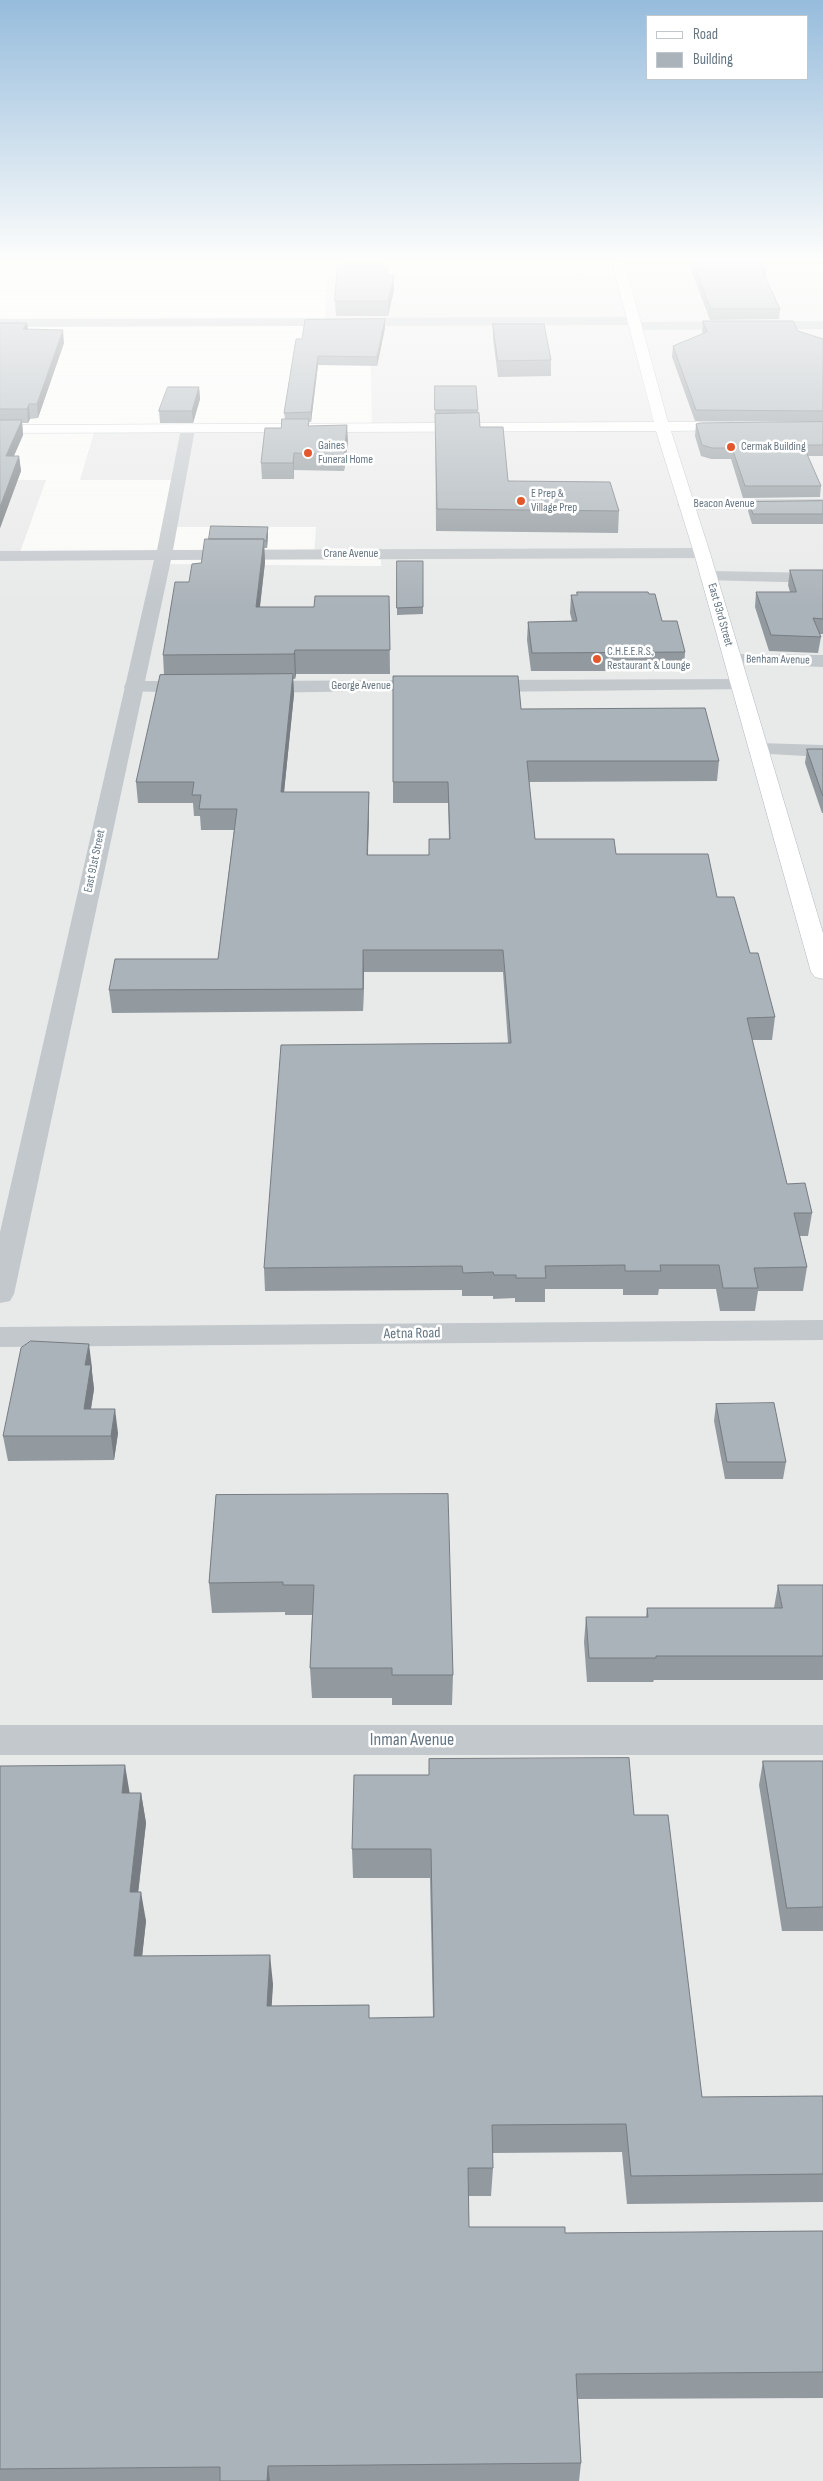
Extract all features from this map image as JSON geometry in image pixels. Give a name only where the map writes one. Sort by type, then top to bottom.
[{"type":"main road","name":"East 93rd Street","points":[[648,374],[685,505],[709,576],[823,972]]},
{"type":"main road","points":[[0,429],[746,426]]},
{"type":"street","name":"East 91st Street","points":[[0,1294],[133,687],[164,555],[188,429]]},
{"type":"street","name":"Beacon Avenue","points":[[685,505],[823,504]]},
{"type":"street","name":"Crane Avenue","points":[[0,556],[702,553]]},
{"type":"street","points":[[709,576],[823,578]]},
{"type":"street","name":"Benham Avenue","points":[[733,659],[823,661]]},
{"type":"street","points":[[465,686],[740,685]]},
{"type":"street","name":"George Avenue","points":[[240,687],[445,686]]},
{"type":"street","points":[[133,687],[210,687]]},
{"type":"street","points":[[759,749],[823,751]]},
{"type":"street","name":"Aetna Road","points":[[0,1337],[823,1330]]},
{"type":"street","name":"Inman Avenue","points":[[0,1740],[823,1740]]},
{"type":"shaded area","points":[[371,374],[823,374],[823,2481],[0,2481],[0,480],[46,480],[19,555],[164,555],[162,564],[381,566],[381,555],[314,554],[316,527],[169,527],[178,480],[80,480],[95,429],[372,427]]},
{"type":"building","points":[[0,374],[48,374],[37,404],[29,404],[27,409],[0,409]]},
{"type":"building","points":[[290,374],[316,374],[311,412],[284,413]]},
{"type":"building","points":[[683,374],[823,374],[823,411],[696,410]]},
{"type":"building","points":[[435,386],[476,386],[478,410],[435,410]]},
{"type":"building","points":[[168,387],[199,387],[192,411],[159,411]]},
{"type":"building","points":[[479,413],[480,427],[503,427],[508,481],[610,482],[619,511],[437,509],[435,414]]},
{"type":"building","points":[[282,419],[309,419],[308,426],[347,425],[344,455],[294,453],[293,463],[261,463],[265,428],[281,428]]},
{"type":"building","points":[[0,420],[22,420],[6,456],[19,456],[0,507]]},
{"type":"building","points":[[823,422],[823,445],[803,445],[821,486],[745,486],[732,448],[712,448],[702,445],[696,424],[700,423]]},
{"type":"building","points":[[823,501],[823,514],[753,514],[749,502]]},
{"type":"building","points":[[211,526],[268,527],[266,541],[264,539],[209,539]]},
{"type":"building","points":[[205,539],[264,539],[256,607],[314,607],[315,596],[389,596],[390,650],[295,650],[294,654],[163,655],[175,582],[189,582],[192,564],[201,563]]},
{"type":"building","points":[[397,561],[423,561],[423,607],[397,608]]},
{"type":"building","points":[[790,570],[823,570],[823,619],[813,618],[821,637],[771,635],[756,592],[796,592]]},
{"type":"building","points":[[577,592],[648,592],[649,594],[655,594],[662,621],[677,621],[685,652],[532,653],[528,622],[577,621],[571,595],[577,595]]},
{"type":"building","points":[[293,674],[281,792],[369,792],[367,855],[429,855],[429,839],[450,839],[448,782],[393,782],[393,676],[518,676],[521,709],[705,708],[719,761],[527,761],[535,839],[614,839],[616,854],[708,854],[717,897],[734,897],[750,953],[758,953],[775,1017],[747,1018],[787,1184],[805,1183],[812,1213],[794,1213],[807,1267],[754,1268],[758,1288],[723,1288],[719,1265],[660,1265],[661,1271],[625,1271],[625,1265],[545,1266],[546,1278],[516,1278],[516,1275],[494,1275],[493,1272],[463,1273],[462,1266],[264,1268],[281,1045],[511,1043],[503,950],[363,950],[363,989],[109,990],[115,959],[218,959],[237,809],[199,809],[201,795],[192,795],[194,782],[136,782],[160,675]]},
{"type":"building","points":[[807,749],[823,749],[823,796]]},
{"type":"building","points":[[31,1341],[89,1344],[85,1365],[91,1365],[84,1409],[115,1409],[111,1436],[3,1436],[21,1348]]},
{"type":"building","points":[[774,1403],[786,1462],[727,1462],[716,1404]]},
{"type":"building","points":[[448,1494],[453,1675],[392,1675],[392,1668],[310,1668],[314,1585],[283,1585],[283,1582],[209,1583],[216,1495]]},
{"type":"building","points":[[778,1585],[823,1585],[823,1656],[589,1658],[586,1617],[648,1617],[647,1608],[782,1608]]},
{"type":"building","points":[[629,1758],[634,1815],[668,1815],[702,2097],[823,2096],[823,2174],[631,2176],[626,2124],[492,2125],[493,2168],[468,2168],[469,2227],[565,2227],[565,2233],[823,2231],[823,2372],[576,2374],[581,2463],[268,2466],[267,2481],[220,2481],[220,2467],[0,2469],[0,1766],[125,1765],[122,1793],[141,1793],[130,1892],[141,1892],[134,1956],[270,1955],[267,2006],[369,2005],[369,2018],[434,2017],[431,1849],[352,1849],[354,1775],[429,1775],[429,1759]]},
{"type":"building","points":[[763,1761],[823,1761],[823,1907],[787,1908]]},
{"type":"place","name":"Cermak Building","points":[[731,447]]},
{"type":"place","name":"Gaines Funeral Home","points":[[308,453]]},
{"type":"place","name":"E Prep & Village Prep","points":[[521,501]]},
{"type":"place","name":"C.H.E.E.R.S. Restaurant & Lounge","points":[[597,659]]}]
